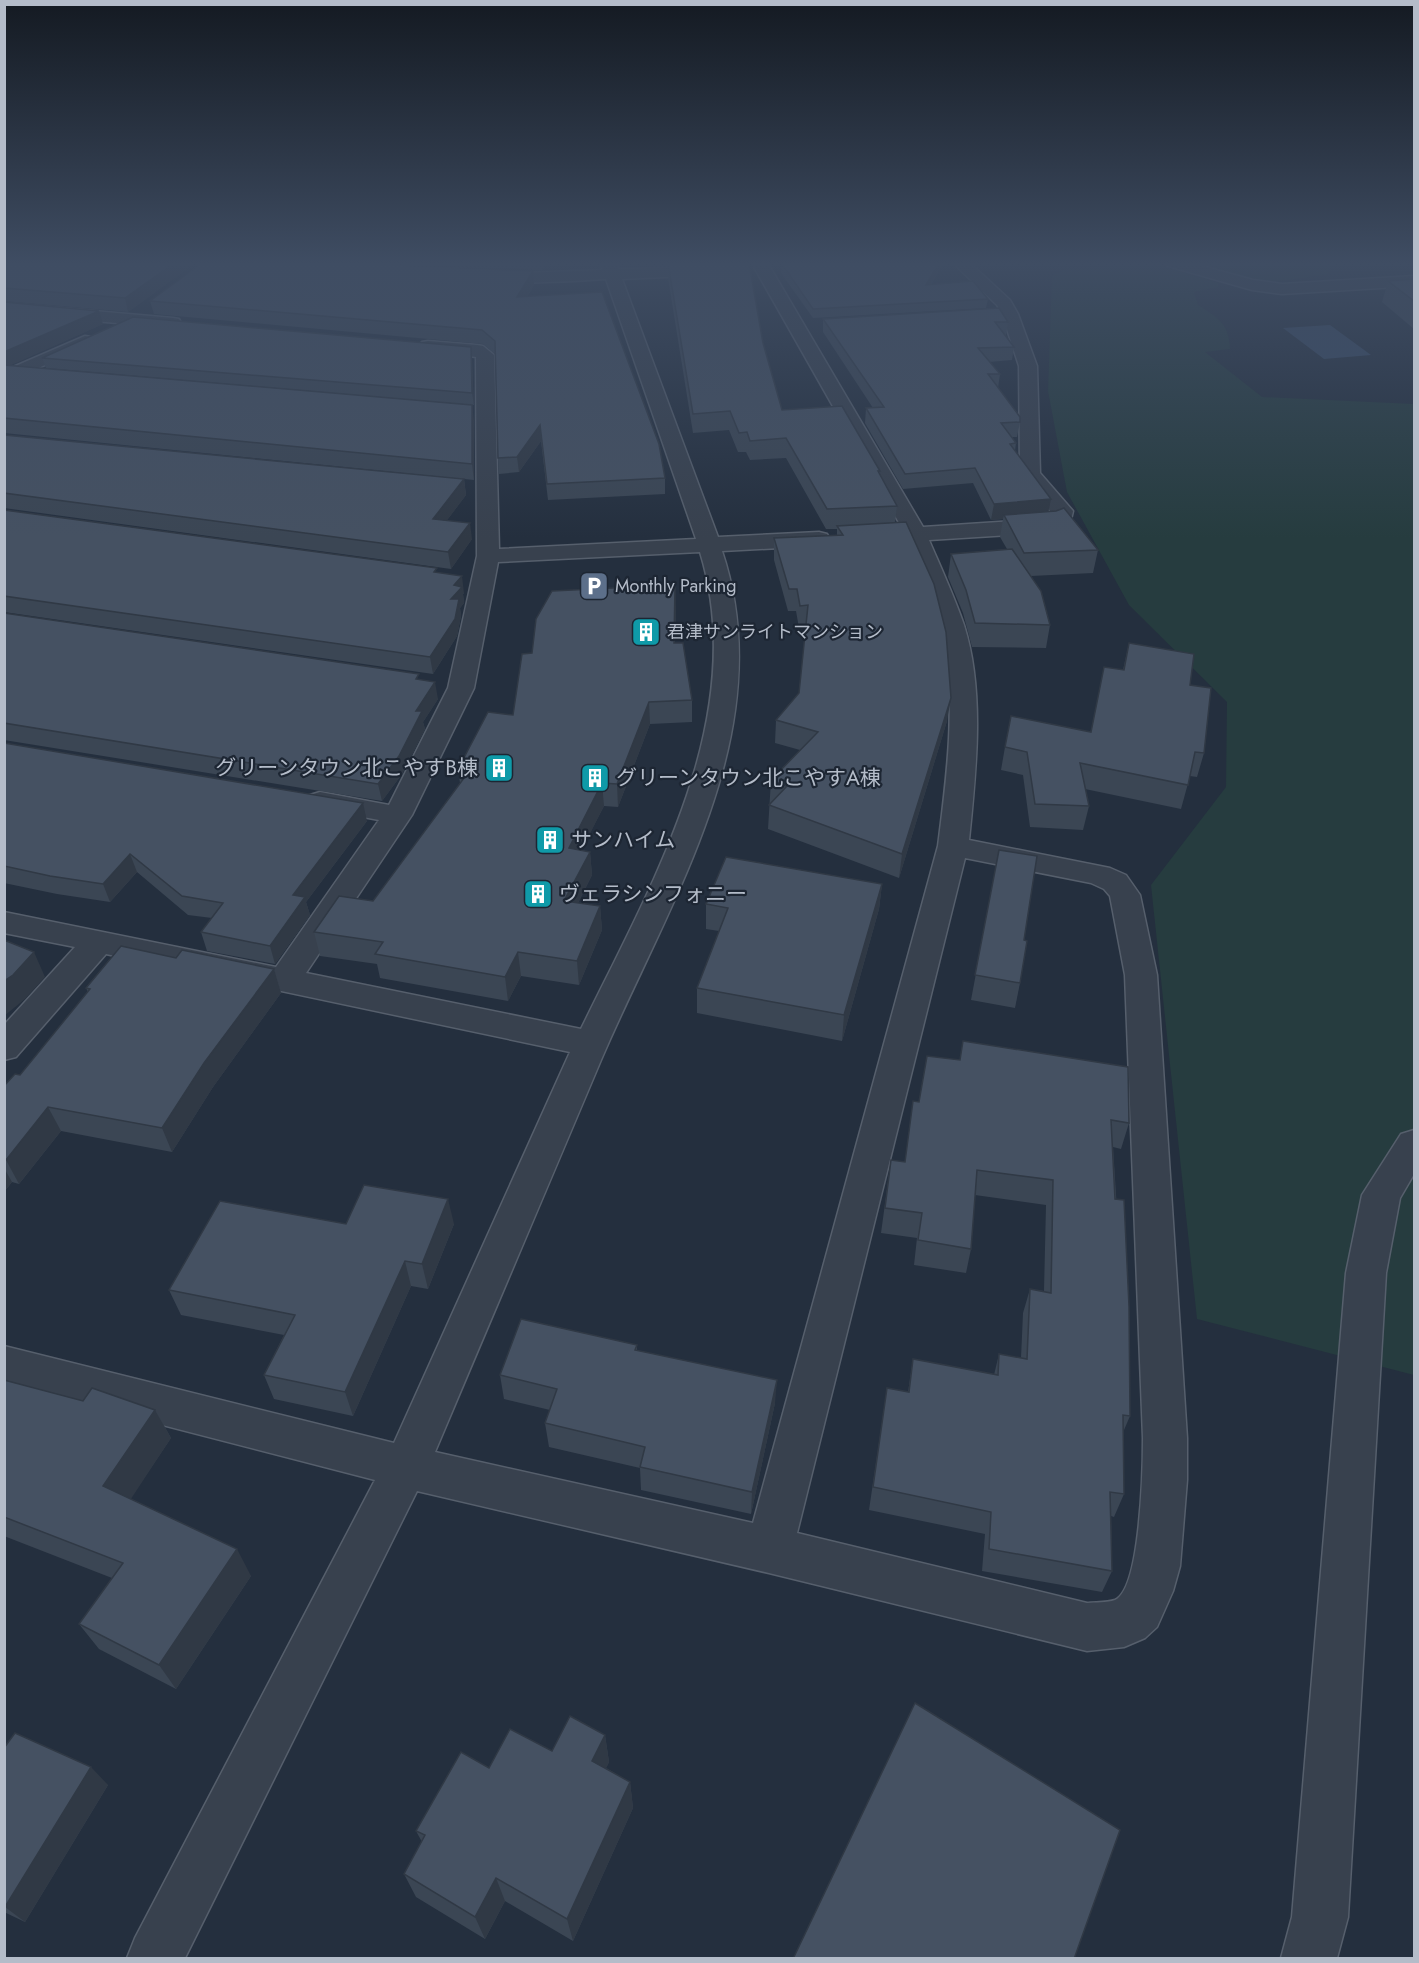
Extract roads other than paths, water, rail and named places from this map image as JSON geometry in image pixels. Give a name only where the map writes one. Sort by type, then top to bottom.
[{"type":"street","points":[[9,375],[55,355]]},
{"type":"street","points":[[284,980],[398,814],[449,686],[483,582],[489,556],[487,489],[478,412],[484,355]]},
{"type":"street","points":[[155,1959],[406,1467],[591,1044],[675,868],[705,784],[717,732],[726,673],[726,617],[718,572],[710,544],[641,355]]},
{"type":"street","points":[[769,1550],[953,846],[963,761],[961,677],[952,626],[916,534],[811,355]]},
{"type":"street","points":[[870,536],[1042,526],[1052,524],[1061,518],[1062,511],[1030,474],[1028,366],[1024,355]]},
{"type":"street","points":[[9,375],[50,376]]},
{"type":"street","points":[[463,486],[487,489]]},
{"type":"street","points":[[489,556],[836,538]]},
{"type":"street","points":[[460,579],[483,582]]},
{"type":"street","points":[[294,797],[398,814]]},
{"type":"street","points":[[4,1365],[406,1467],[1087,1626],[1129,1621],[1145,1604],[1157,1557],[1164,1509],[1165,1438],[1141,975],[1125,895],[1115,882],[1100,875],[953,846]]},
{"type":"street","points":[[4,922],[591,1044]]},
{"type":"street","points":[[4,1048],[99,941]]},
{"type":"street","points":[[1319,1945],[1366,1273],[1381,1195],[1414,1144]]},
{"type":"water","points":[[1318,355],[1371,355],[1324,359]]},
{"type":"place","name":"Monthly Parking","points":[[594,586]]},
{"type":"place","name":"君津サンライトマンション","points":[[646,632]]},
{"type":"place","name":"グリーンタウン北こやすB棟","points":[[499,768]]},
{"type":"place","name":"グリーンタウン北こやすA棟","points":[[595,778]]},
{"type":"place","name":"サンハイム","points":[[550,840]]},
{"type":"place","name":"ヴェラシンフォニー","points":[[538,894]]}]
